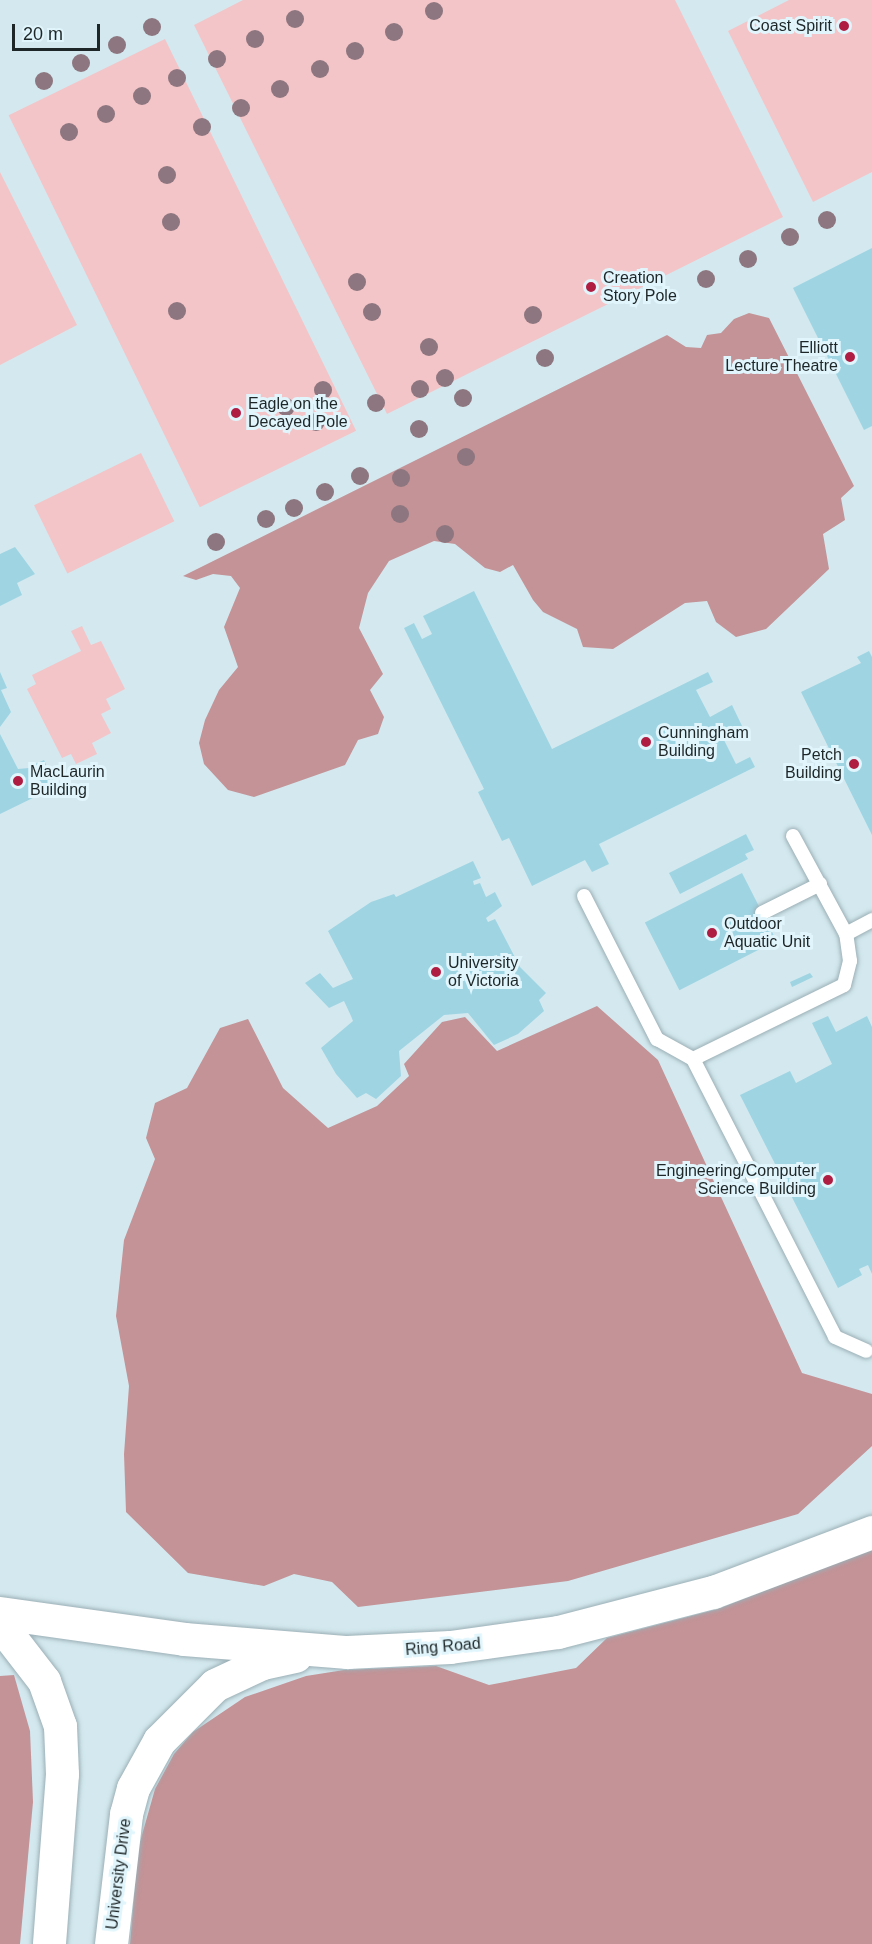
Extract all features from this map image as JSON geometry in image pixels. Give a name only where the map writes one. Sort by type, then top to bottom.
[{"type":"street","name":"Ring Road","points":[[0,1613],[184,1640],[347,1652],[450,1647],[558,1632],[713,1592],[872,1532]]},
{"type":"street","points":[[0,1624],[44,1681],[60,1726],[62,1774],[49,1944]]},
{"type":"street","name":"University Drive","points":[[111,1944],[126,1814],[133,1788],[159,1741],[195,1701],[238,1673],[288,1657],[347,1652]]},
{"type":"lane","points":[[693,1059],[844,985],[850,962],[846,934],[793,836]]},
{"type":"lane","points":[[762,913],[820,884]]},
{"type":"lane","points":[[584,896],[657,1039],[693,1059],[835,1337],[866,1352]]},
{"type":"lane","points":[[846,934],[872,920]]},
{"type":"shaded area","points":[[243,0],[675,0],[783,217],[387,414],[194,25]]},
{"type":"shaded area","points":[[789,0],[872,0],[872,172],[813,202],[728,31]]},
{"type":"shaded area","points":[[165,39],[356,431],[200,507],[9,115]]},
{"type":"shaded area","points":[[0,172],[77,325],[0,365]]},
{"type":"shaded area","points":[[749,313],[769,318],[854,486],[841,498],[845,520],[823,534],[829,569],[766,629],[736,637],[716,622],[707,601],[685,603],[613,649],[583,647],[577,629],[543,612],[533,600],[513,565],[500,572],[485,568],[455,544],[434,541],[389,561],[368,593],[359,628],[383,674],[370,690],[384,717],[378,734],[358,740],[345,765],[254,797],[228,790],[204,764],[199,743],[205,720],[219,690],[238,667],[224,627],[240,588],[231,576],[213,574],[196,580],[183,576],[667,335],[686,347],[701,348],[707,335],[721,333],[734,319]]},
{"type":"shaded area","points":[[141,453],[174,521],[67,573],[34,505]]},
{"type":"shaded area","points":[[82,626],[91,645],[101,641],[125,689],[106,699],[111,709],[101,714],[111,733],[92,743],[97,754],[76,764],[71,754],[62,758],[27,689],[36,684],[32,675],[81,651],[71,631]]},
{"type":"shaded area","points":[[597,1006],[658,1060],[802,1373],[872,1394],[872,1446],[798,1514],[568,1581],[358,1607],[332,1582],[294,1574],[264,1586],[188,1573],[126,1512],[124,1454],[129,1386],[116,1316],[124,1240],[155,1159],[146,1138],[155,1103],[187,1088],[220,1028],[248,1019],[283,1088],[328,1128],[377,1106],[409,1076],[404,1064],[442,1022],[465,1017],[497,1051]]},
{"type":"shaded area","points":[[872,1549],[872,1944],[130,1944],[138,1849],[155,1789],[174,1754],[193,1732],[245,1697],[306,1676],[344,1670],[436,1666],[489,1685],[576,1668],[607,1638],[718,1609]]},
{"type":"shaded area","points":[[14,1675],[30,1731],[33,1802],[20,1944],[0,1944],[0,1676]]},
{"type":"building","name":"Elliott Lecture Theatre","points":[[872,248],[872,426],[864,430],[793,288]]},
{"type":"building","points":[[15,547],[35,574],[17,583],[22,595],[0,606],[0,554]]},
{"type":"building","name":"Cunningham Building","points":[[474,591],[552,749],[708,672],[713,682],[696,690],[710,717],[732,705],[743,728],[723,738],[736,764],[750,757],[755,767],[599,844],[609,864],[592,872],[585,860],[532,886],[509,838],[502,841],[478,792],[484,789],[404,628],[414,623],[422,639],[432,634],[423,616]]},
{"type":"building","name":"Petch Building","points":[[869,651],[872,657],[872,835],[801,692],[861,663],[857,657]]},
{"type":"building","name":"MacLaurin Building","points":[[0,672],[7,688],[1,690],[11,712],[0,727]]},
{"type":"building","name":"MacLaurin Building","points":[[0,734],[18,769],[29,768],[41,794],[0,814]]},
{"type":"building","points":[[44,760],[56,787],[45,792],[33,765]]},
{"type":"building","points":[[746,834],[754,850],[745,854],[748,859],[680,894],[669,873]]},
{"type":"building","points":[[473,861],[481,878],[473,881],[474,885],[480,883],[486,897],[495,892],[502,906],[486,918],[488,922],[495,919],[520,967],[546,993],[539,1000],[544,1011],[518,1034],[494,1045],[468,1013],[444,1015],[399,1051],[401,1076],[376,1099],[366,1093],[357,1098],[336,1074],[321,1048],[353,1021],[351,1016],[344,1001],[329,1008],[305,983],[320,973],[333,988],[353,979],[328,931],[371,902],[394,894],[396,897]]},
{"type":"building","name":"Outdoor Aquatic Unit","points":[[742,873],[777,941],[679,990],[645,922]]},
{"type":"building","points":[[810,973],[813,977],[792,987],[790,982]]},
{"type":"building","name":"Engineering/Computer Science Building","points":[[828,1016],[836,1032],[867,1016],[872,1027],[872,1274],[868,1265],[859,1269],[862,1275],[838,1288],[740,1095],[790,1071],[796,1083],[832,1064],[812,1023]]},
{"type":"place","name":"Coast Spirit","points":[[844,26]]},
{"type":"place","name":"Creation Story Pole","points":[[591,287]]},
{"type":"place","name":"Elliott Lecture Theatre","points":[[850,357]]},
{"type":"place","name":"Eagle on the Decayed Pole","points":[[236,413]]},
{"type":"place","name":"Cunningham Building","points":[[646,742]]},
{"type":"place","name":"Petch Building","points":[[854,764]]},
{"type":"place","name":"MacLaurin Building","points":[[18,781]]},
{"type":"place","name":"Outdoor Aquatic Unit","points":[[712,933]]},
{"type":"place","name":"University of Victoria","points":[[436,972]]},
{"type":"place","name":"Engineering/Computer Science Building","points":[[828,1180]]}]
